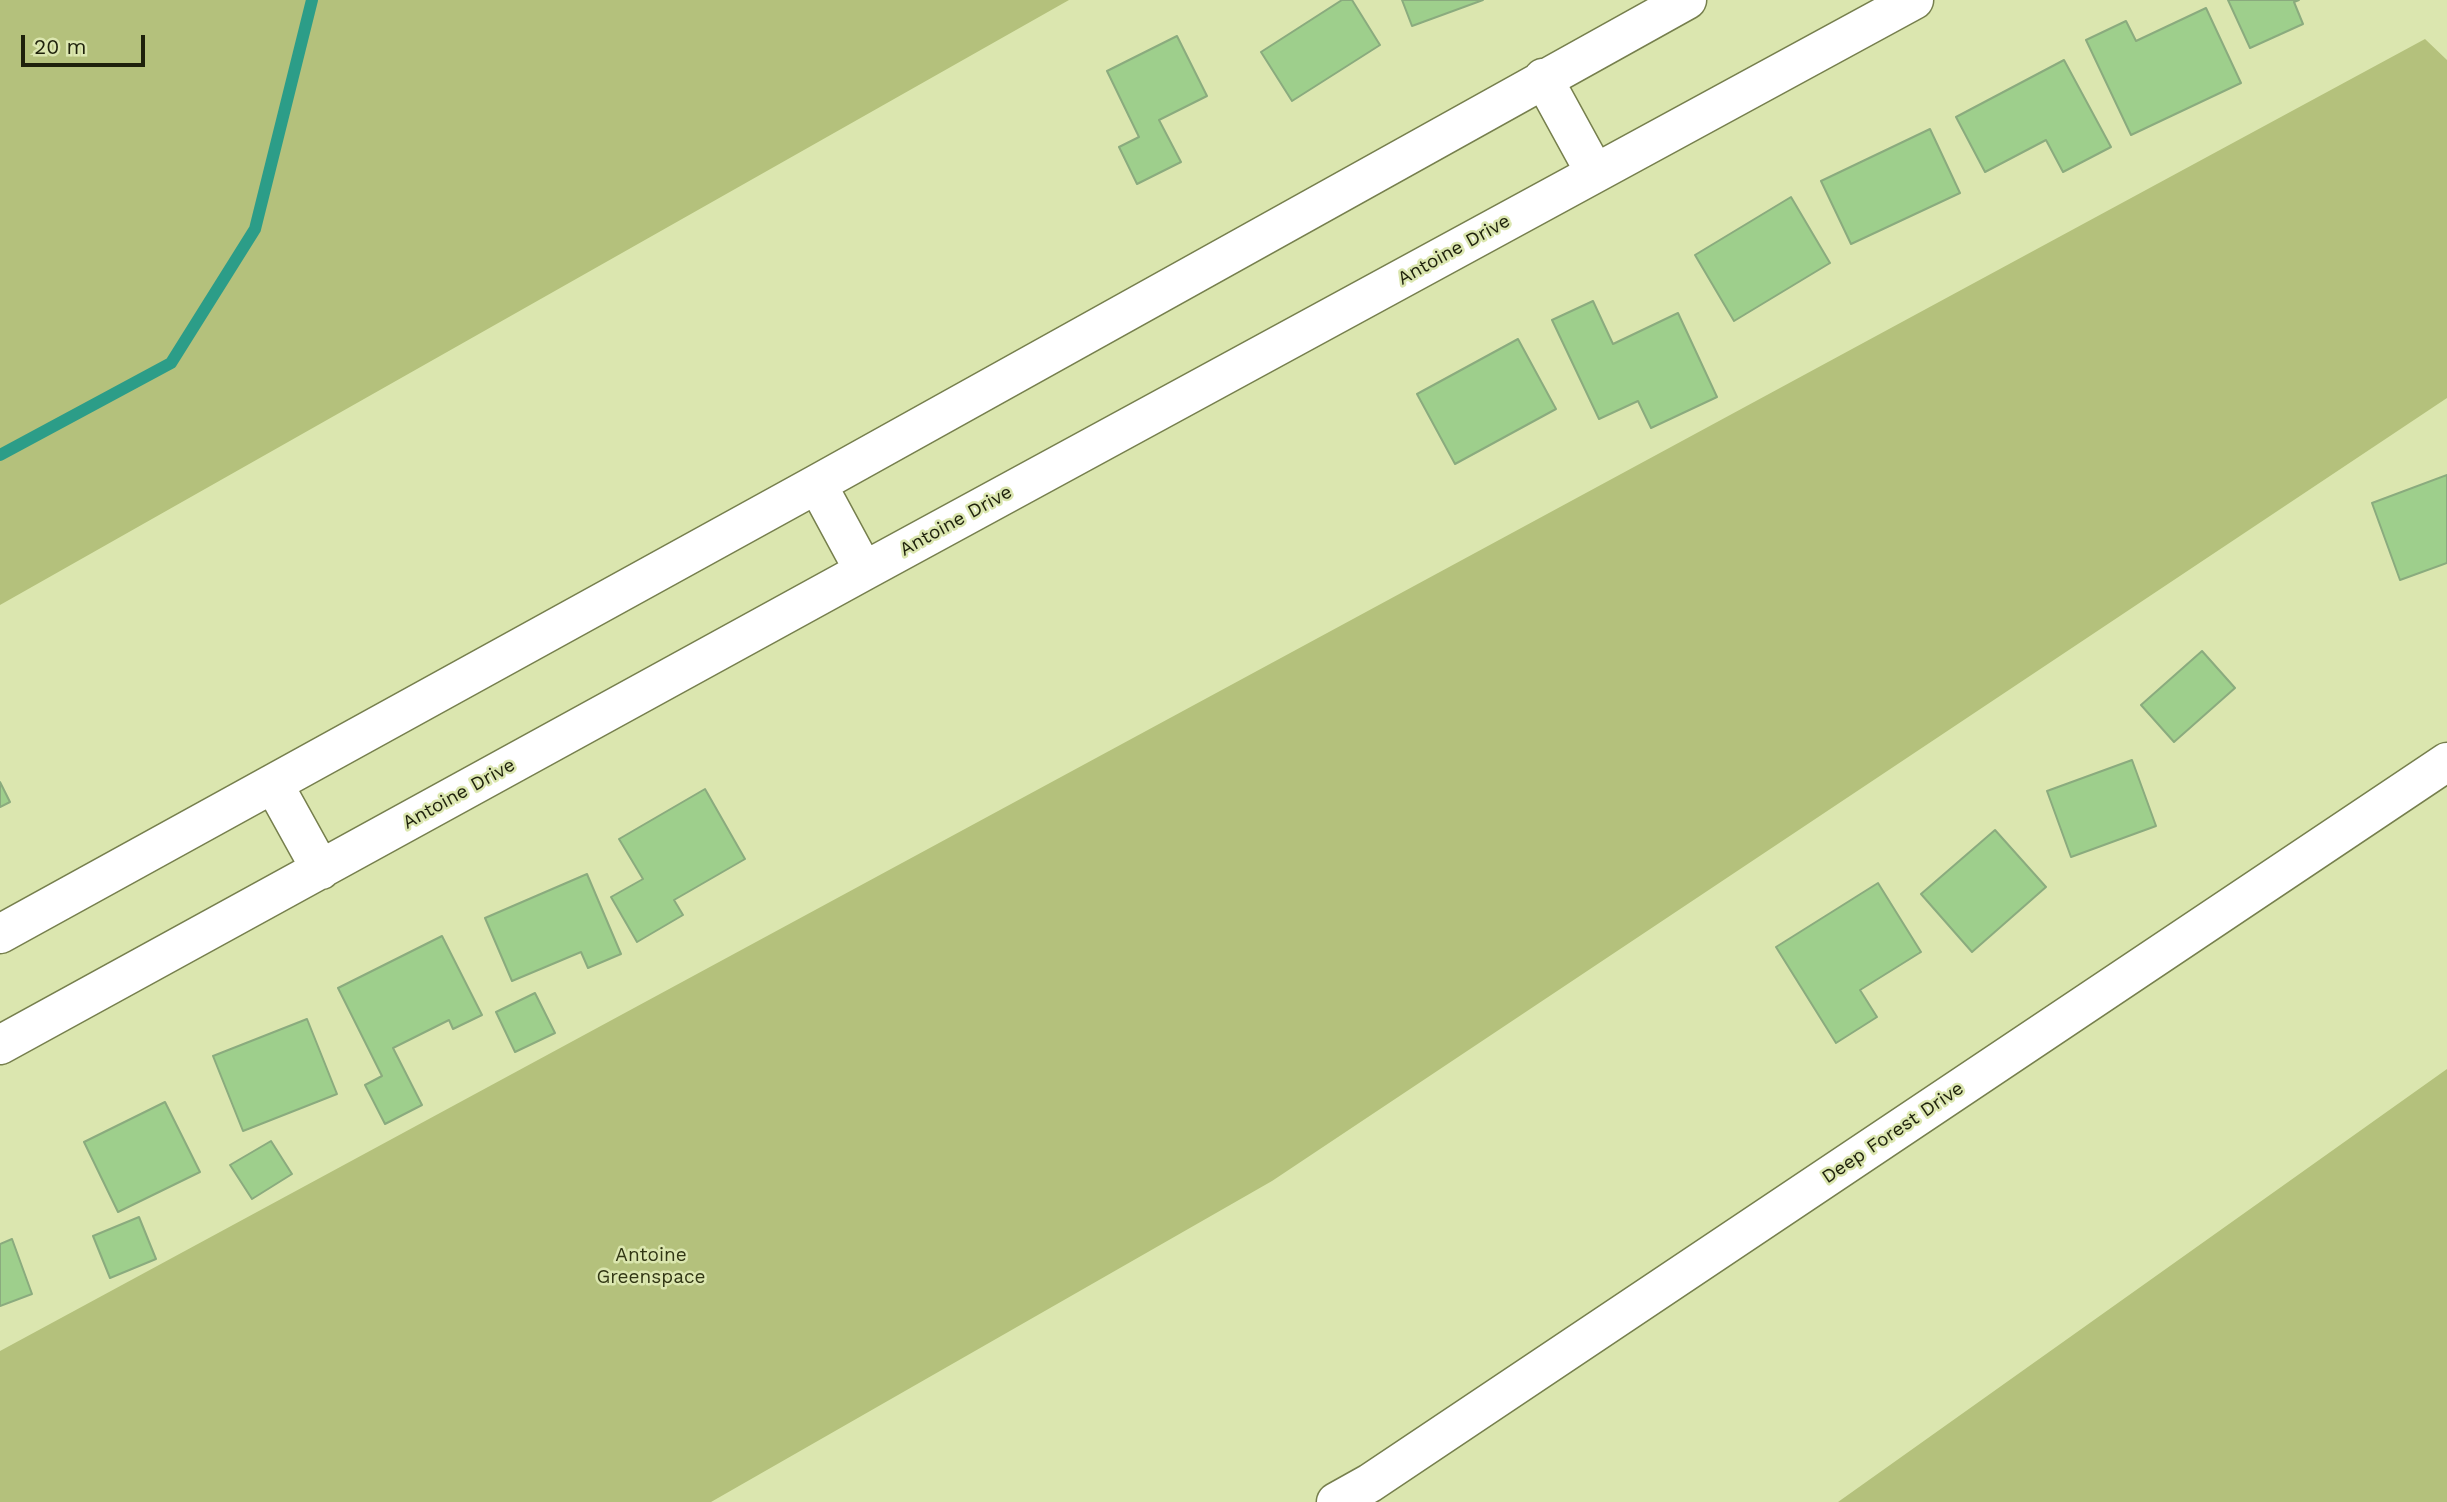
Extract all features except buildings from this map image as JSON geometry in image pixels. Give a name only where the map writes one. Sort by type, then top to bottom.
[{"type":"main road","points":[[0,934],[274,785],[1687,0]]},
{"type":"main road","name":"Antoine Drive","points":[[0,1045],[864,570],[1913,0]]},
{"type":"main road","points":[[1543,78],[1595,173]]},
{"type":"main road","points":[[817,484],[864,570]]},
{"type":"main road","name":"Deep Forest Drive","points":[[1336,1502],[1376,1493],[2447,762]]},
{"type":"main road","points":[[274,785],[321,870]]},
{"type":"green space","points":[[0,0],[1069,0],[0,605]]},
{"type":"green space","name":"Antoine Greenspace","points":[[2425,39],[2447,60],[2447,398],[1272,1181],[711,1502],[0,1502],[0,1351]]},
{"type":"green space","points":[[2447,1069],[2447,1502],[1838,1502]]},
{"type":"waterway","points":[[0,455],[171,363],[255,229],[312,0]]}]
